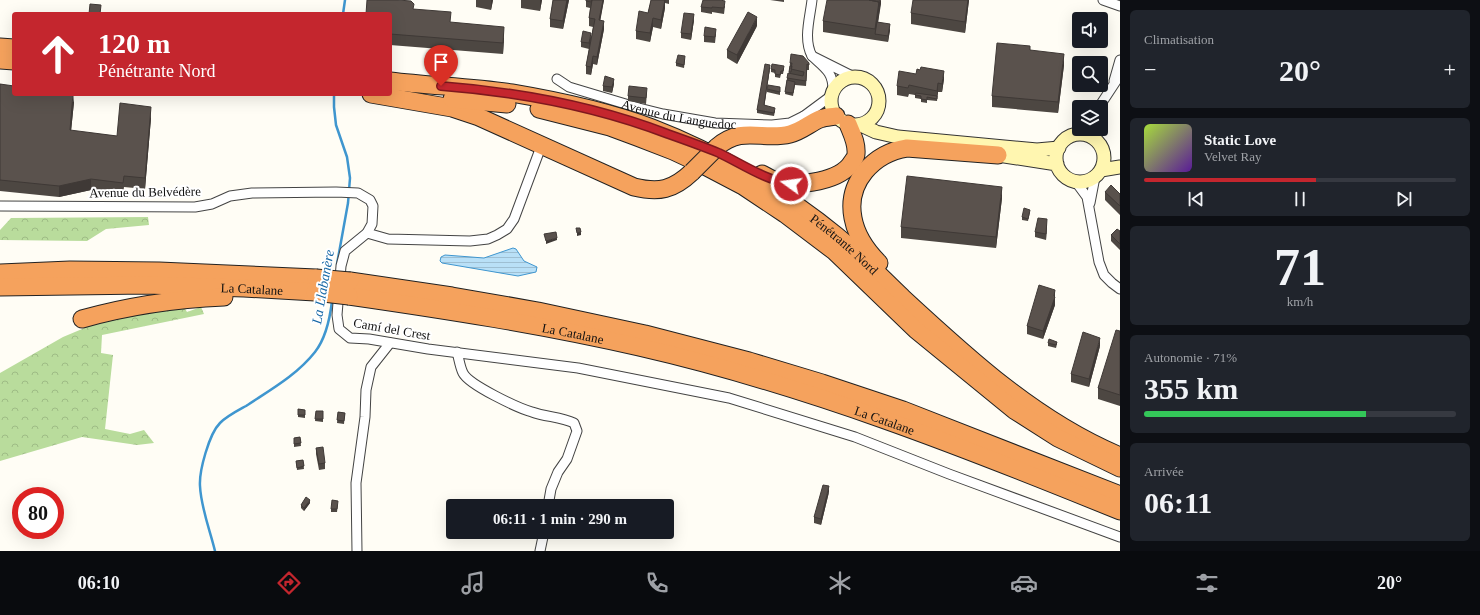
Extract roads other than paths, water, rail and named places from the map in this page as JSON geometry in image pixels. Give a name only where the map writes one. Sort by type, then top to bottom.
[{"type":"highway","points":[[0,47],[12,48]]},
{"type":"highway","points":[[0,60],[12,61]]},
{"type":"highway","name":"Pénétrante Nord","points":[[392,81],[512,93],[578,106],[653,128],[718,159],[762,183],[838,237],[969,358],[1020,398],[1064,427],[1120,456]]},
{"type":"highway","name":"Pénétrante Nord","points":[[392,93],[480,101],[541,110],[610,127],[673,150],[703,165],[743,186],[785,214],[834,251],[916,330],[1014,410],[1058,438],[1120,468]]},
{"type":"highway","points":[[383,96],[452,108],[479,117],[634,187],[657,190],[673,187],[682,182],[692,172],[717,147],[726,140],[743,134],[788,135],[805,128],[820,119],[844,119],[855,142],[856,155],[849,168],[838,176],[824,180],[791,184],[778,182],[718,153],[653,128]]},
{"type":"highway","points":[[995,379],[875,259],[857,232],[852,218],[852,207],[853,195],[864,171],[884,155],[896,150],[908,148],[998,155]]},
{"type":"highway","name":"La Catalane","points":[[0,273],[70,270],[159,271],[349,293],[452,296],[538,311],[645,334],[749,361],[822,383],[902,410],[1120,495]]},
{"type":"highway","name":"La Catalane","points":[[0,287],[146,285],[316,290]]},
{"type":"highway","points":[[82,319],[152,304],[191,299],[316,290]]},
{"type":"highway","name":"La Catalane","points":[[349,293],[536,325],[640,347],[739,373],[818,397],[898,424],[1120,510]]},
{"type":"main road","points":[[844,119],[868,122],[878,111],[879,95],[875,87],[870,81],[854,76],[842,80],[832,93],[831,103],[844,119],[876,132],[898,137],[979,145],[1037,150],[1059,148]]},
{"type":"main road","points":[[878,111],[888,131],[898,137]]},
{"type":"main road","points":[[1072,136],[1066,139],[1059,148],[1057,156],[1057,164],[1064,176],[1076,182],[1083,182],[1098,174],[1120,167]]},
{"type":"main road","points":[[1096,136],[1104,154],[1104,163],[1098,174]]},
{"type":"main road","points":[[979,145],[998,155],[1057,164]]},
{"type":"main road","points":[[1104,154],[1120,159]]},
{"type":"street","points":[[812,0],[807,36],[808,48],[812,56],[831,74],[833,81],[832,93]]},
{"type":"street","points":[[1105,0],[1120,6]]},
{"type":"street","points":[[812,56],[854,76]]},
{"type":"street","points":[[1112,86],[1120,60]]},
{"type":"street","points":[[1103,100],[1120,75]]},
{"type":"street","name":"Avenue du Languedoc","points":[[557,79],[569,87],[639,108],[715,123],[772,125],[790,123],[804,116],[819,112],[844,119]]},
{"type":"street","name":"Avenue du Languedoc","points":[[804,116],[832,93]]},
{"type":"street","points":[[367,233],[388,239],[470,242],[488,239],[507,229],[514,219],[539,152]]},
{"type":"street","points":[[1089,206],[1098,174]]},
{"type":"street","points":[[1076,182],[1087,197],[1099,262],[1104,275],[1120,289]]},
{"type":"street","name":"Avenue du Belvédère","points":[[0,206],[195,207],[212,204],[230,196],[252,193],[358,193],[370,200],[373,206],[372,224],[367,233]]},
{"type":"street","name":"Camí del Crest","points":[[367,233],[345,251],[341,266],[337,315],[339,329],[350,338],[369,339],[578,368],[729,398],[855,437],[949,474],[1120,537]]},
{"type":"street","points":[[357,551],[356,483],[365,417],[366,390],[371,367],[390,343]]},
{"type":"street","points":[[457,352],[463,374],[470,382],[515,406],[574,423],[577,431],[567,459],[558,472],[551,489],[549,499]]},
{"type":"street","points":[[540,551],[543,539]]},
{"type":"water","points":[[513,248],[516,249],[524,261],[537,267],[536,272],[518,276],[442,263],[440,261],[441,257],[445,255],[484,258]]},
{"type":"waterway","name":"La Llabanère","points":[[343,12],[345,0]]},
{"type":"waterway","name":"La Llabanère","points":[[334,96],[336,125],[347,157],[350,178],[348,203],[337,264]]},
{"type":"waterway","name":"La Llabanère","points":[[215,551],[204,511],[200,486],[203,462],[212,435],[220,423],[226,418],[283,382],[308,360],[319,346],[325,334],[329,321],[332,301]]}]
